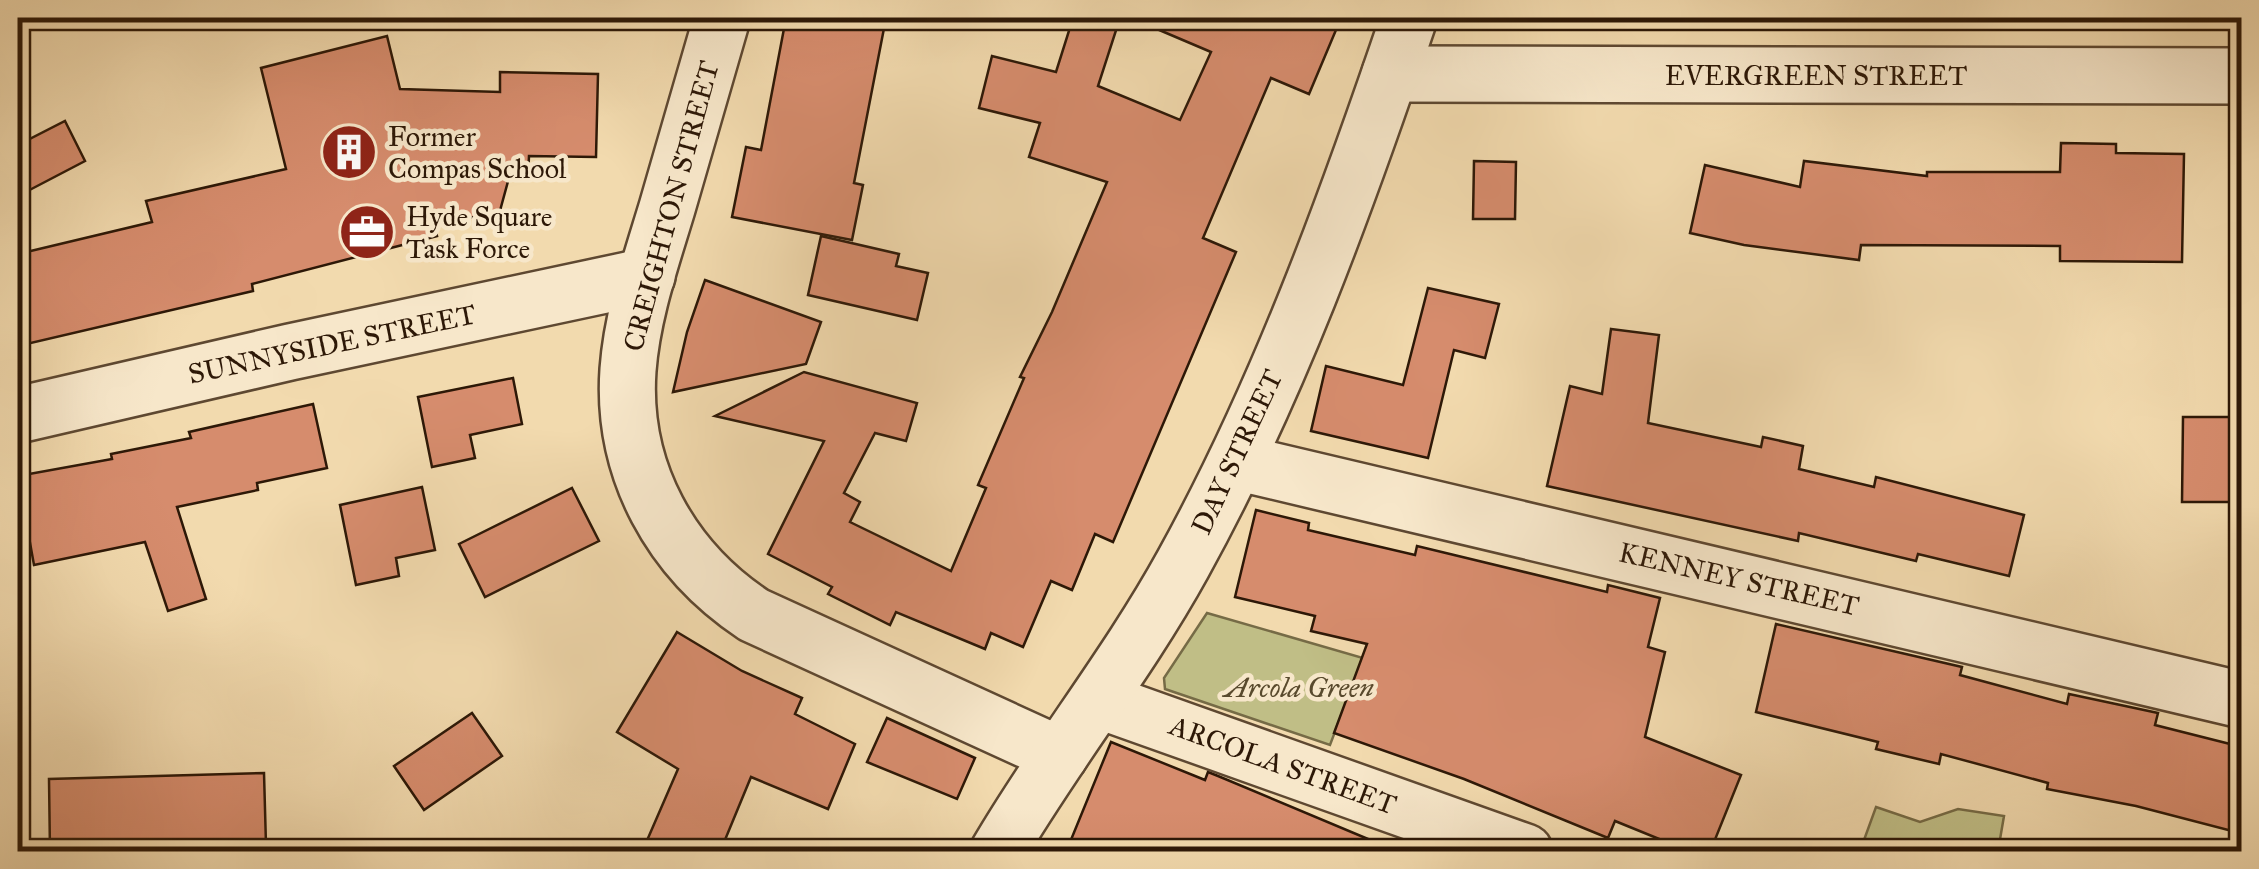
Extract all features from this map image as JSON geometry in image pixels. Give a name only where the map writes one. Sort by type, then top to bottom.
[{"type":"street","name":"CREIGHTON STREET","points":[[722,18],[638,310],[628,370],[633,446],[640,473],[661,518],[692,562],[730,599],[780,629],[1060,755]]},
{"type":"street","name":"DAY STREET","points":[[998,852],[1174,581],[1236,462],[1328,244],[1409,18]]},
{"type":"street","name":"EVERGREEN STREET","points":[[1390,74],[2242,76]]},
{"type":"street","name":"SUNNYSIDE STREET","points":[[18,415],[647,276]]},
{"type":"street","name":"KENNEY STREET","points":[[1236,462],[2242,700]]},
{"type":"street","name":"ARCOLA STREET","points":[[1098,700],[1525,852]]},
{"type":"green space","name":"Arcola Green","points":[[1207,613],[1363,658],[1330,745],[1165,689],[1164,678]]},
{"type":"green space","points":[[1876,807],[1920,822],[1958,809],[2004,816],[1998,851],[1860,851]]},
{"type":"building","points":[[786,18],[886,18],[854,183],[863,185],[852,240],[732,217],[746,147],[761,150]]},
{"type":"building","points":[[1073,18],[1120,18],[1098,86],[1180,120],[1211,52],[1131,18],[1341,18],[1309,94],[1271,78],[1203,238],[1236,252],[1113,542],[1095,534],[1072,590],[1051,581],[1023,647],[991,633],[985,649],[896,612],[890,625],[828,594],[832,587],[768,554],[824,441],[715,416],[804,372],[917,403],[906,441],[875,433],[844,493],[860,502],[850,522],[951,571],[986,488],[978,485],[1024,378],[1020,377],[1107,182],[1029,157],[1040,123],[979,108],[992,56],[1056,72]]},
{"type":"building","points":[[387,36],[400,89],[500,92],[500,72],[598,74],[596,157],[529,156],[528,178],[510,174],[498,218],[432,216],[437,236],[252,284],[253,291],[18,346],[18,254],[152,222],[146,201],[286,169],[261,68]]},
{"type":"building","points":[[65,121],[85,161],[18,196],[18,145]]},
{"type":"building","points":[[2061,143],[2116,144],[2116,153],[2184,154],[2182,262],[2060,261],[2060,246],[1861,245],[1859,260],[1744,245],[1690,233],[1705,165],[1800,187],[1804,161],[1927,176],[1927,172],[2060,172]]},
{"type":"building","points":[[1474,161],[1516,162],[1515,219],[1473,219]]},
{"type":"building","points":[[821,236],[899,254],[896,266],[928,273],[917,320],[808,295]]},
{"type":"building","points":[[705,280],[821,322],[806,364],[673,392],[687,332]]},
{"type":"building","points":[[1428,288],[1499,304],[1485,358],[1454,350],[1428,458],[1311,431],[1326,366],[1403,385]]},
{"type":"building","points":[[1611,329],[1659,335],[1648,423],[1761,447],[1763,437],[1803,446],[1799,469],[1874,487],[1876,477],[2024,515],[2009,576],[1918,554],[1916,561],[1799,533],[1798,541],[1547,486],[1570,386],[1602,394]]},
{"type":"building","points":[[513,378],[522,424],[470,435],[475,458],[432,467],[418,397]]},
{"type":"building","points":[[313,404],[327,468],[257,483],[258,490],[177,507],[206,599],[168,611],[145,542],[34,565],[18,476],[112,459],[111,454],[191,438],[189,432]]},
{"type":"building","points":[[2183,417],[2242,417],[2242,502],[2182,502]]},
{"type":"building","points":[[422,487],[435,550],[396,558],[399,576],[356,585],[340,505]]},
{"type":"building","points":[[572,488],[599,541],[485,597],[459,544]]},
{"type":"building","points":[[1256,510],[1309,523],[1308,530],[1415,555],[1417,546],[1607,592],[1608,585],[1660,598],[1648,647],[1665,652],[1645,737],[1741,775],[1710,852],[1691,852],[1615,821],[1608,838],[1464,779],[1334,733],[1367,644],[1311,631],[1315,616],[1235,597]]},
{"type":"building","points":[[1776,624],[1962,667],[1960,675],[2067,704],[2069,694],[2158,713],[2155,725],[2242,747],[2242,794],[2232,831],[2136,806],[2047,789],[2048,783],[1941,754],[1939,764],[1876,749],[1878,742],[1756,712]]},
{"type":"building","points":[[677,632],[742,671],[802,698],[795,714],[855,744],[828,809],[751,777],[720,852],[642,852],[678,769],[617,732]]},
{"type":"building","points":[[472,713],[502,756],[424,810],[394,766]]},
{"type":"building","points":[[887,718],[975,758],[957,799],[867,762]]},
{"type":"building","points":[[1111,742],[1205,780],[1208,772],[1399,852],[1066,852]]},
{"type":"building","points":[[264,773],[266,845],[50,852],[49,779]]},
{"type":"place","name":"Former Compas School","points":[[349,152]]},
{"type":"place","name":"Hyde Square Task Force","points":[[367,232]]}]
